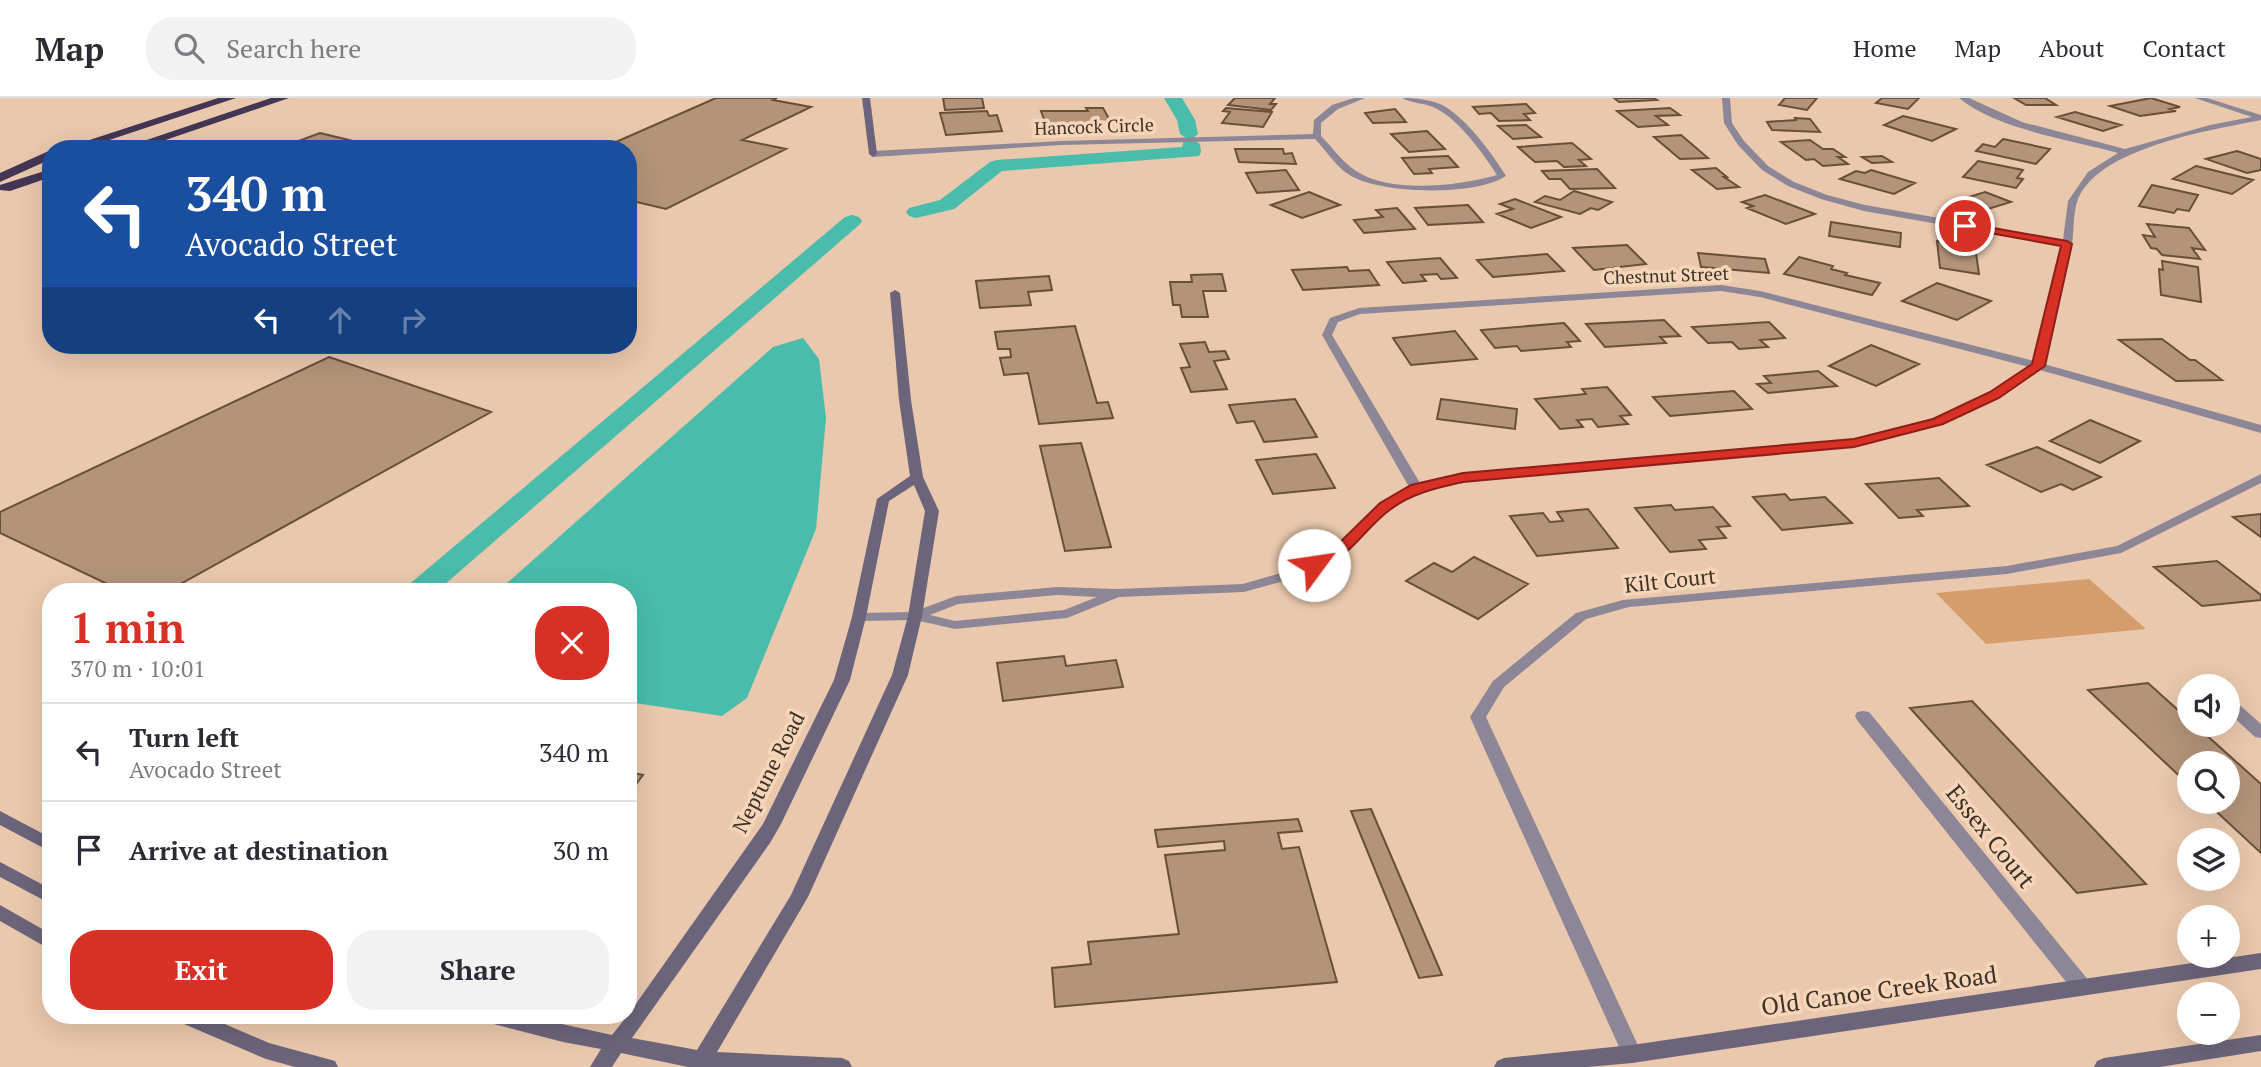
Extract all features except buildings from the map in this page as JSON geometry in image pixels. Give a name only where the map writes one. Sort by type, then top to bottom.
[{"type":"highway","points":[[97,140],[230,98]]},
{"type":"highway","points":[[236,113],[268,98]]},
{"type":"highway","points":[[154,140],[283,98]]},
{"type":"highway","points":[[0,170],[42,157]]},
{"type":"highway","points":[[0,178],[42,158]]},
{"type":"highway","points":[[0,190],[42,176]]},
{"type":"main road","points":[[866,98],[873,154]]},
{"type":"main road","points":[[701,1063],[799,897],[900,676],[915,616],[932,511],[917,477],[905,400],[895,293]]},
{"type":"main road","name":"Neptune Road","points":[[637,1016],[764,839],[842,680],[859,617],[883,499],[917,477]]},
{"type":"main road","points":[[0,817],[42,841]]},
{"type":"main road","points":[[0,869],[42,892]]},
{"type":"main road","points":[[0,912],[42,937]]},
{"type":"main road","name":"Old Canoe Creek Road","points":[[1504,1067],[1568,1063],[2261,961]]},
{"type":"main road","points":[[204,1024],[266,1051],[328,1067]]},
{"type":"main road","points":[[529,1024],[701,1063],[842,1067]]},
{"type":"main road","name":"Neptune Road","points":[[600,1067],[631,1024]]},
{"type":"main road","points":[[2104,1067],[2261,1043]]},
{"type":"street","points":[[1361,98],[1335,107],[1317,122],[1317,136],[1353,174],[1377,185],[1398,187],[1482,183],[1502,176],[1495,164],[1443,109],[1406,98]]},
{"type":"street","points":[[1726,98],[1728,123],[1741,143],[1765,167],[1791,184],[1864,208],[2067,244]]},
{"type":"street","points":[[1962,98],[2001,117],[2125,152]]},
{"type":"street","points":[[2199,98],[2261,117]]},
{"type":"street","points":[[915,616],[956,600],[1058,591],[1117,593],[1244,588],[1293,574],[1334,556],[1385,506],[1416,488],[1463,477],[1854,443],[1938,421],[1994,395],[2038,366],[2067,244],[2073,201],[2091,174],[2125,152],[2213,127],[2261,117]]},
{"type":"street","name":"Hancock Circle","points":[[873,154],[1061,143],[1317,136]]},
{"type":"street","name":"Chestnut Street","points":[[1416,488],[1327,335],[1334,320],[1359,312],[1721,288],[1760,294],[2038,366],[2261,429]]},
{"type":"street","name":"Kilt Court","points":[[1632,1054],[1478,717],[1498,684],[1581,616],[1616,606],[2007,570],[2122,549],[2261,478]]},
{"type":"street","points":[[859,617],[915,616],[955,625],[1067,614],[1117,593]]},
{"type":"street","points":[[2240,715],[2261,733]]},
{"type":"street","name":"Essex Court","points":[[1863,716],[2082,987]]},
{"type":"shaded area","points":[[2089,579],[2146,629],[1986,644],[1936,593]]},
{"type":"water","points":[[803,338],[819,359],[826,418],[816,529],[747,698],[722,716],[637,703],[637,583],[507,583],[773,347]]},
{"type":"waterway","points":[[1173,98],[1186,120],[1189,134]]},
{"type":"waterway","points":[[916,212],[947,205],[997,166],[1192,152],[1191,144]]},
{"type":"waterway","points":[[427,583],[852,221]]},
{"type":"route","points":[[1314,565],[1334,556],[1385,506],[1416,488],[1463,477],[1854,443],[1938,421],[1994,395],[2038,366],[2067,244],[1965,226]]}]
